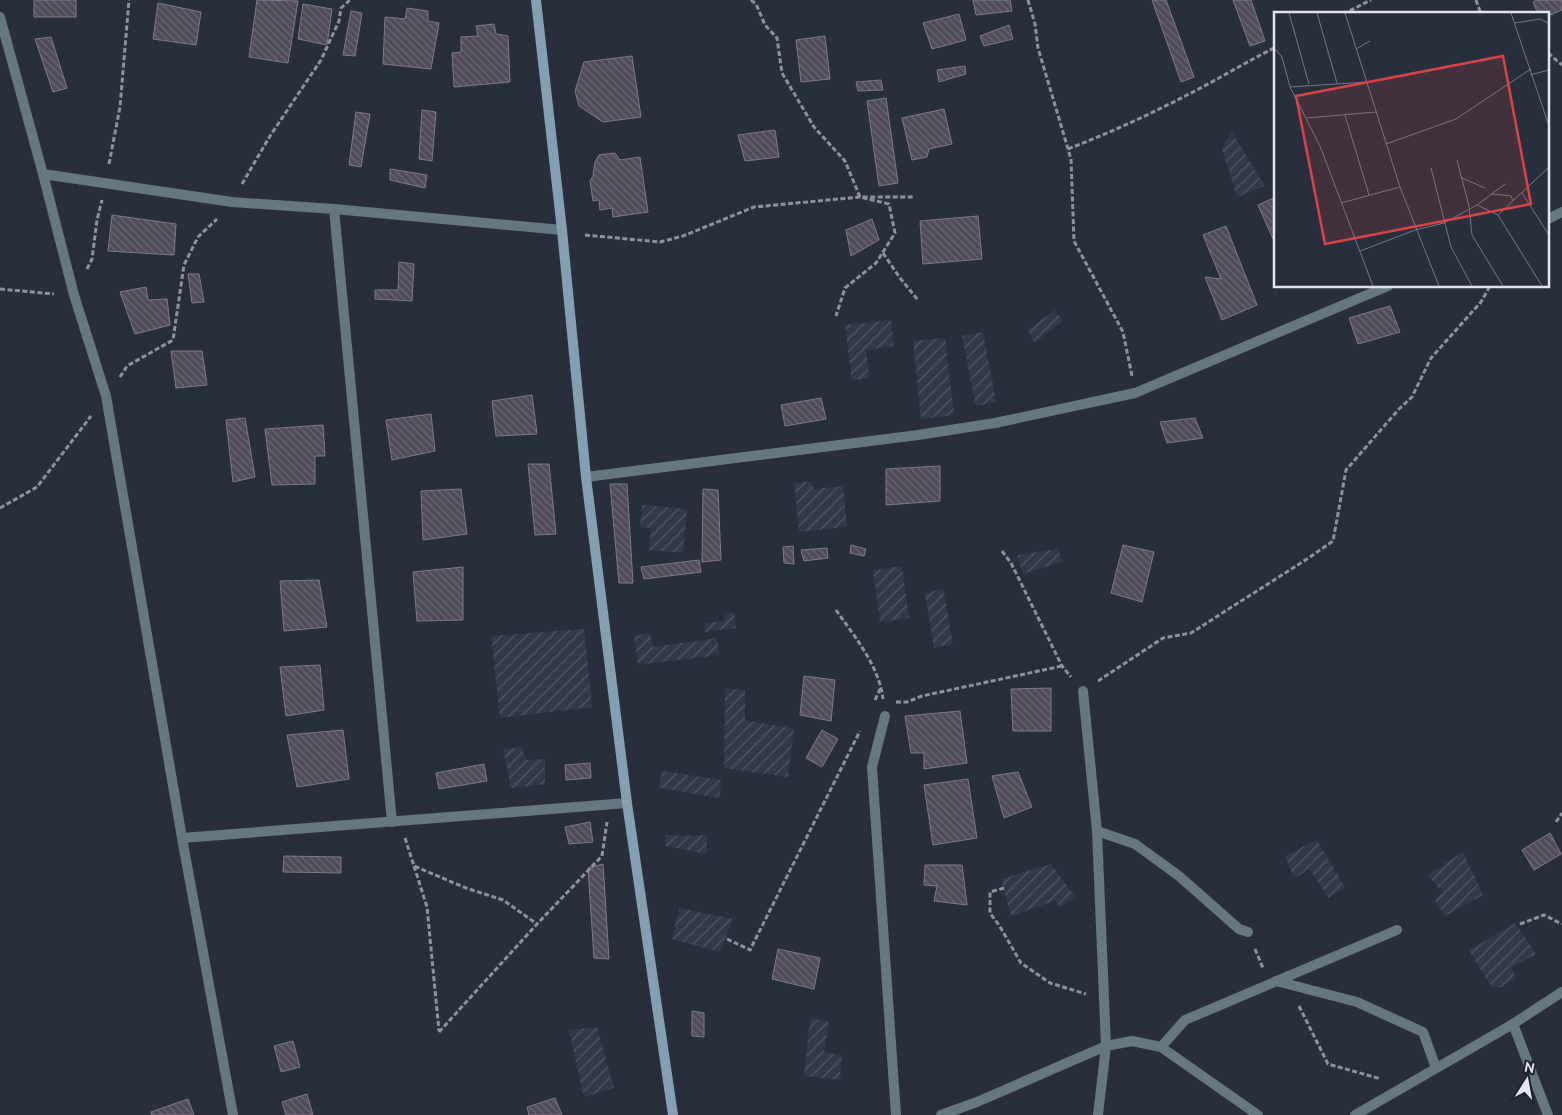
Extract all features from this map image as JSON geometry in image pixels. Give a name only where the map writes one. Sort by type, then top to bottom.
[{"type":"street","points":[[536,0],[562,230],[586,477],[628,802],[673,1115]]},
{"type":"street","points":[[0,17],[74,295],[106,396],[182,838],[233,1115]]},
{"type":"street","points":[[43,174],[232,202],[334,209],[562,230]]},
{"type":"street","points":[[334,209],[396,821]]},
{"type":"street","points":[[1550,217],[1562,212]]},
{"type":"street","points":[[586,477],[918,435],[995,423],[1135,393],[1383,288]]},
{"type":"street","points":[[1083,691],[1097,831],[1106,1046],[1098,1115]]},
{"type":"street","points":[[885,716],[872,767],[896,1115]]},
{"type":"street","points":[[182,838],[628,802]]},
{"type":"street","points":[[1097,831],[1135,844],[1178,876],[1239,929],[1248,932]]},
{"type":"street","points":[[1162,1047],[1185,1020],[1397,930]]},
{"type":"street","points":[[1276,981],[1356,1002],[1423,1032],[1436,1068]]},
{"type":"street","points":[[1355,1115],[1513,1024],[1562,992]]},
{"type":"street","points":[[1513,1024],[1548,1115]]},
{"type":"street","points":[[941,1115],[978,1102],[1106,1046],[1132,1041],[1162,1047],[1258,1115]]},
{"type":"path","points":[[0,289],[74,295],[92,259],[97,220],[106,184],[120,107],[129,0]]},
{"type":"path","points":[[751,0],[756,4],[765,25],[777,38],[782,73],[814,127],[845,161],[860,197]]},
{"type":"path","points":[[1028,0],[1035,24],[1038,48],[1071,159],[1074,241],[1123,332],[1135,393]]},
{"type":"path","points":[[1347,12],[1371,0]]},
{"type":"path","points":[[1476,0],[1480,12]]},
{"type":"path","points":[[1068,149],[1120,128],[1180,99],[1274,48]]},
{"type":"path","points":[[1550,55],[1562,66]]},
{"type":"path","points":[[836,316],[846,288],[876,263],[895,233],[889,204],[860,197]]},
{"type":"path","points":[[585,235],[660,242],[683,236],[754,207],[860,197],[914,197]]},
{"type":"path","points":[[883,253],[918,300]]},
{"type":"path","points":[[1083,691],[1163,638],[1191,633],[1308,559],[1333,540],[1346,470],[1399,409],[1412,397],[1431,358],[1481,302],[1489,288]]},
{"type":"path","points":[[0,508],[37,487],[106,396]]},
{"type":"path","points":[[883,704],[907,702],[922,696],[1062,666],[1011,563],[1002,551]]},
{"type":"path","points":[[836,610],[868,656],[881,688],[885,716]]},
{"type":"path","points":[[873,704],[881,688]]},
{"type":"path","points":[[727,939],[750,950],[861,730]]},
{"type":"path","points":[[396,821],[414,866],[427,907],[439,1032],[602,856],[609,804]]},
{"type":"path","points":[[1556,822],[1562,813]]},
{"type":"path","points":[[414,866],[466,888],[503,900],[537,924]]},
{"type":"path","points":[[1004,888],[990,892],[990,913],[1021,963],[1050,983],[1104,999]]},
{"type":"path","points":[[1520,924],[1544,915],[1562,924]]},
{"type":"path","points":[[1248,932],[1264,972],[1293,994],[1328,1064],[1406,1086]]},
{"type":"shaded area","points":[[1232,132],[1265,186],[1237,197],[1222,149]]},
{"type":"shaded area","points":[[1055,310],[1063,321],[1034,343],[1028,330]]},
{"type":"shaded area","points":[[891,320],[894,346],[866,350],[869,378],[852,380],[845,325]]},
{"type":"shaded area","points":[[983,332],[996,402],[976,406],[962,336]]},
{"type":"shaded area","points":[[945,338],[954,415],[921,419],[913,341]]},
{"type":"shaded area","points":[[810,481],[814,489],[843,486],[847,527],[799,532],[794,483]]},
{"type":"shaded area","points":[[642,505],[687,509],[683,553],[649,550],[651,528],[640,527]]},
{"type":"shaded area","points":[[1058,549],[1062,562],[1023,574],[1017,555]]},
{"type":"shaded area","points":[[902,566],[909,618],[880,622],[873,570]]},
{"type":"shaded area","points":[[943,588],[953,644],[934,648],[925,594]]},
{"type":"shaded area","points":[[734,612],[736,628],[705,632],[704,623],[724,621],[725,613]]},
{"type":"shaded area","points":[[584,629],[592,707],[500,718],[491,636]]},
{"type":"shaded area","points":[[650,633],[653,647],[717,638],[719,655],[638,665],[634,636]]},
{"type":"shaded area","points":[[725,688],[745,690],[745,720],[794,729],[788,777],[724,768]]},
{"type":"shaded area","points":[[522,747],[526,760],[545,759],[545,784],[511,788],[503,749]]},
{"type":"shaded area","points":[[662,771],[721,780],[720,798],[659,788]]},
{"type":"shaded area","points":[[665,835],[707,835],[707,854],[665,846]]},
{"type":"shaded area","points":[[1317,840],[1345,887],[1329,898],[1309,869],[1294,879],[1285,856]]},
{"type":"shaded area","points":[[1463,852],[1483,895],[1445,916],[1434,899],[1443,893],[1428,875]]},
{"type":"shaded area","points":[[1051,864],[1076,898],[1059,907],[1056,900],[1011,916],[1001,879]]},
{"type":"shaded area","points":[[679,908],[733,919],[720,952],[672,939]]},
{"type":"shaded area","points":[[1515,923],[1536,954],[1512,967],[1516,978],[1502,987],[1492,988],[1469,950]]},
{"type":"shaded area","points":[[810,1018],[829,1022],[824,1052],[842,1055],[840,1080],[804,1076]]},
{"type":"shaded area","points":[[597,1027],[614,1088],[584,1097],[569,1030]]},
{"type":"building","points":[[34,0],[76,0],[76,17],[34,17]]},
{"type":"building","points":[[257,0],[298,1],[288,63],[249,57]]},
{"type":"building","points":[[973,0],[1010,0],[1012,11],[976,15]]},
{"type":"building","points":[[1152,0],[1166,0],[1194,77],[1181,82]]},
{"type":"building","points":[[1233,0],[1251,0],[1265,41],[1250,46]]},
{"type":"building","points":[[1537,0],[1562,0],[1562,10],[1550,15],[1550,12],[1537,12],[1533,2]]},
{"type":"building","points":[[158,3],[201,12],[196,45],[153,39]]},
{"type":"building","points":[[303,4],[332,9],[327,45],[298,39]]},
{"type":"building","points":[[407,8],[428,11],[428,21],[439,23],[431,69],[383,64],[385,17],[405,19]]},
{"type":"building","points":[[351,11],[362,13],[355,56],[343,55]]},
{"type":"building","points":[[959,14],[966,40],[932,49],[923,23]]},
{"type":"building","points":[[494,24],[496,34],[508,36],[510,82],[454,87],[452,53],[461,52],[461,37],[478,36],[476,26]]},
{"type":"building","points":[[1009,25],[1013,39],[984,46],[980,36]]},
{"type":"building","points":[[825,36],[830,79],[801,82],[796,40]]},
{"type":"building","points":[[51,37],[67,88],[53,92],[35,39]]},
{"type":"building","points":[[632,56],[641,117],[603,122],[579,106],[575,91],[584,62]]},
{"type":"building","points":[[965,66],[966,74],[939,82],[937,70]]},
{"type":"building","points":[[881,80],[883,90],[858,91],[856,82]]},
{"type":"building","points":[[886,98],[898,183],[879,186],[867,101]]},
{"type":"building","points":[[944,109],[952,144],[929,149],[927,157],[912,160],[902,118]]},
{"type":"building","points":[[422,110],[436,112],[432,161],[419,159]]},
{"type":"building","points":[[356,112],[370,114],[361,167],[349,165]]},
{"type":"building","points":[[775,130],[779,157],[745,161],[738,135]]},
{"type":"building","points":[[615,153],[620,160],[640,157],[648,212],[613,217],[612,208],[600,210],[599,200],[593,201],[590,181],[593,176],[595,162],[599,155]]},
{"type":"building","points":[[390,169],[427,175],[425,188],[390,180]]},
{"type":"building","points":[[1274,198],[1274,241],[1258,205]]},
{"type":"building","points":[[112,215],[176,224],[174,255],[108,251]]},
{"type":"building","points":[[978,216],[982,259],[923,264],[920,221]]},
{"type":"building","points":[[872,219],[879,240],[851,256],[846,230]]},
{"type":"building","points":[[1226,226],[1257,305],[1222,320],[1205,277],[1221,279],[1203,235]]},
{"type":"building","points":[[399,262],[414,264],[412,301],[375,299],[375,290],[398,290]]},
{"type":"building","points":[[188,274],[199,274],[204,302],[192,303]]},
{"type":"building","points":[[146,287],[148,300],[167,299],[170,325],[135,334],[120,292]]},
{"type":"building","points":[[1390,306],[1400,332],[1358,344],[1349,318]]},
{"type":"building","points":[[171,351],[202,351],[207,385],[176,388]]},
{"type":"building","points":[[532,395],[537,434],[496,436],[492,401]]},
{"type":"building","points":[[821,398],[826,419],[785,426],[781,405]]},
{"type":"building","points":[[431,414],[435,451],[392,460],[386,420]]},
{"type":"building","points":[[245,418],[255,477],[233,482],[226,420]]},
{"type":"building","points":[[1195,418],[1203,438],[1167,443],[1160,422]]},
{"type":"building","points":[[323,425],[325,456],[315,456],[315,484],[272,485],[265,429]]},
{"type":"building","points":[[528,464],[549,464],[556,534],[535,535]]},
{"type":"building","points":[[940,466],[940,501],[886,505],[886,469]]},
{"type":"building","points":[[610,484],[627,484],[633,583],[619,583]]},
{"type":"building","points":[[461,489],[467,534],[423,540],[421,491]]},
{"type":"building","points":[[703,489],[718,490],[721,560],[702,562]]},
{"type":"building","points":[[851,545],[866,549],[864,556],[850,553]]},
{"type":"building","points":[[1123,545],[1154,552],[1142,602],[1111,593]]},
{"type":"building","points":[[793,546],[794,564],[784,563],[783,547]]},
{"type":"building","points":[[827,548],[828,558],[804,561],[801,550]]},
{"type":"building","points":[[699,560],[701,572],[644,579],[641,567]]},
{"type":"building","points":[[463,567],[463,620],[417,621],[413,572]]},
{"type":"building","points":[[319,580],[327,627],[284,631],[280,581]]},
{"type":"building","points":[[320,665],[324,710],[286,716],[280,667]]},
{"type":"building","points":[[804,676],[835,680],[831,721],[800,715]]},
{"type":"building","points":[[1051,688],[1051,731],[1013,731],[1011,689]]},
{"type":"building","points":[[960,711],[967,763],[924,769],[924,753],[911,753],[905,716]]},
{"type":"building","points":[[343,730],[349,779],[297,787],[287,735]]},
{"type":"building","points":[[822,730],[838,739],[822,767],[806,758]]},
{"type":"building","points":[[590,763],[591,778],[566,780],[565,765]]},
{"type":"building","points":[[484,764],[487,781],[439,789],[436,773]]},
{"type":"building","points":[[1018,772],[1032,807],[1004,818],[992,776]]},
{"type":"building","points":[[968,779],[977,838],[933,845],[924,785]]},
{"type":"building","points":[[590,822],[593,842],[569,844],[565,827]]},
{"type":"building","points":[[1550,833],[1561,854],[1534,870],[1522,850]]},
{"type":"building","points":[[284,856],[341,857],[341,873],[283,872]]},
{"type":"building","points":[[603,864],[609,959],[594,958],[588,868]]},
{"type":"building","points":[[925,865],[962,865],[967,905],[934,901],[937,886],[924,885]]},
{"type":"building","points":[[778,949],[820,958],[814,989],[772,979]]},
{"type":"building","points":[[692,1011],[704,1013],[704,1037],[692,1036]]},
{"type":"building","points":[[293,1041],[300,1067],[281,1072],[274,1046]]},
{"type":"building","points":[[307,1094],[313,1115],[286,1115],[282,1102]]},
{"type":"building","points":[[555,1098],[562,1115],[529,1115],[527,1107]]},
{"type":"building","points":[[188,1099],[194,1115],[152,1115],[151,1112]]}]
